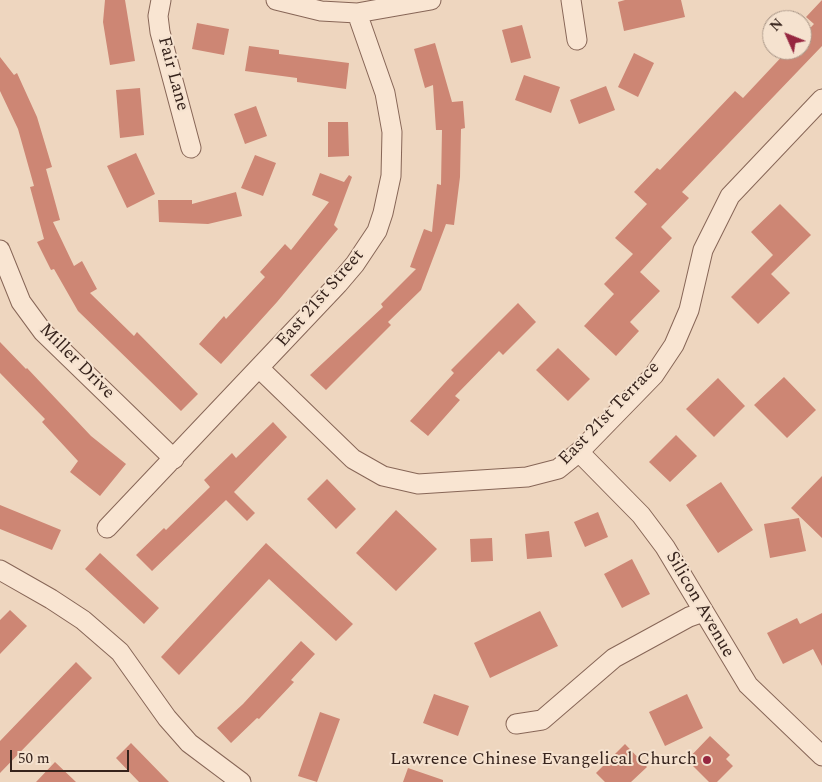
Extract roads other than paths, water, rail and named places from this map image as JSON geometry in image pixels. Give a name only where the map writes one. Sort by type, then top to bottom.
[{"type":"street","name":"Fair Lane","points":[[161,0],[158,16],[160,32],[191,148]]},
{"type":"street","points":[[276,0],[321,11],[358,13],[431,0]]},
{"type":"street","points":[[571,0],[577,40]]},
{"type":"street","name":"East 21st Street","points":[[107,528],[174,459],[355,264],[376,231],[383,213],[392,155],[390,113],[358,13]]},
{"type":"street","name":"East 21st Terrace","points":[[259,368],[353,458],[368,469],[398,481],[418,484],[543,474],[558,469],[579,452],[654,375],[674,345],[688,310],[703,250],[730,196],[822,99]]},
{"type":"street","name":"Miller Drive","points":[[0,250],[21,302],[43,332],[174,459]]},
{"type":"street","name":"Silicon Avenue","points":[[579,452],[641,515],[665,547],[748,685],[822,756]]},
{"type":"street","points":[[0,570],[51,598],[83,620],[120,652],[167,718],[190,743],[241,782]]},
{"type":"street","points":[[516,724],[542,720],[614,658],[688,617],[703,612]]},
{"type":"place","name":"Lawrence Chinese Evangelical Church","points":[[707,760]]}]
